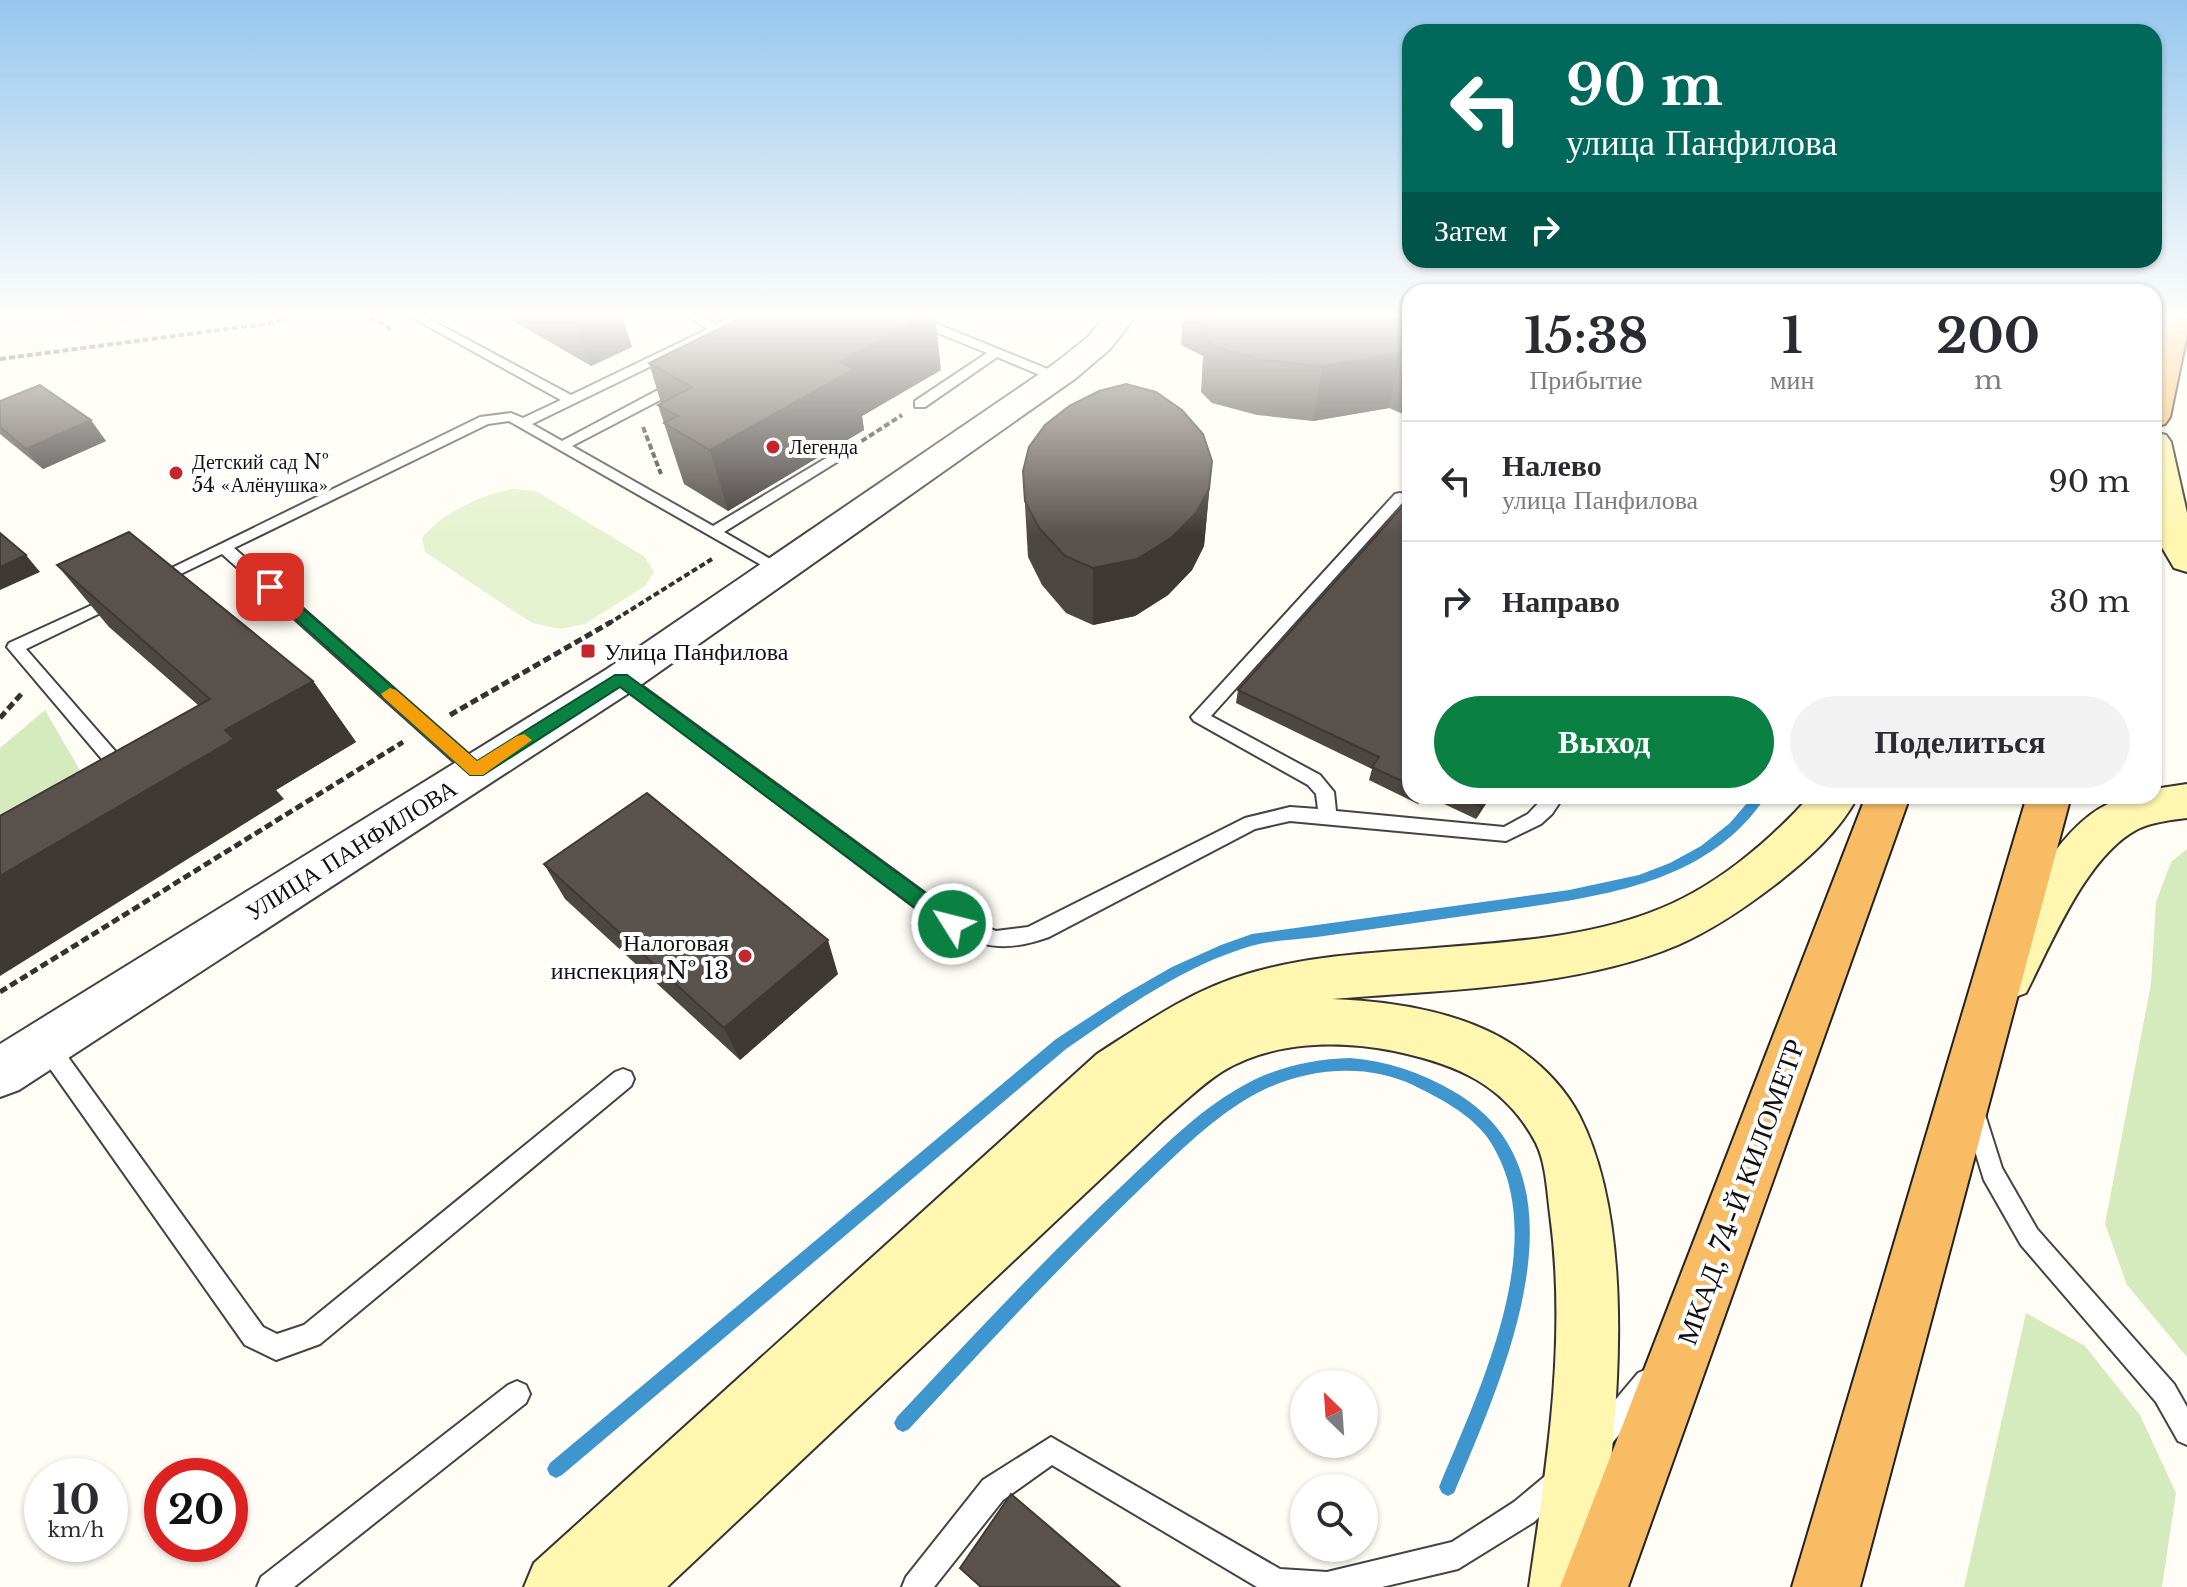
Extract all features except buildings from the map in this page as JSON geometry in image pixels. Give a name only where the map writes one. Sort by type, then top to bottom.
[{"type":"highway","name":"МКАД, 74-Й КИЛОМЕТР","points":[[1594,1587],[1885,804]]},
{"type":"highway","points":[[1826,1587],[2047,804]]},
{"type":"main road","points":[[2162,479],[2175,539],[2187,560]]},
{"type":"main road","points":[[1989,1011],[2062,880],[2107,826],[2149,807],[2187,801]]},
{"type":"main road","points":[[558,1587],[1116,1071],[1185,1024],[1247,996],[1318,979],[1508,963],[1594,949],[1662,930],[1725,897],[1795,844],[1829,804]]},
{"type":"main road","points":[[617,1587],[1143,1103],[1207,1053],[1265,1029],[1324,1022],[1384,1025],[1442,1040],[1487,1057],[1523,1086],[1556,1126],[1571,1169],[1581,1217],[1588,1321],[1579,1463],[1563,1587]]},
{"type":"street","name":"УЛИЦА ПАНФИЛОВА","points":[[0,1073],[621,679],[1042,387]]},
{"type":"lane","points":[[548,387],[570,399]]},
{"type":"lane","points":[[523,423],[595,387]]},
{"type":"lane","points":[[562,446],[675,387]]},
{"type":"lane","points":[[920,404],[945,387]]},
{"type":"lane","points":[[116,785],[129,778],[8,651],[485,420],[511,417],[523,423],[779,570]]},
{"type":"lane","points":[[714,532],[833,460]]},
{"type":"lane","points":[[1327,817],[1328,798],[1324,788],[1314,780],[1200,717],[1402,498]]},
{"type":"lane","points":[[224,547],[476,771]]},
{"type":"lane","points":[[621,679],[952,924],[984,939],[1012,941],[1042,931],[1251,823],[1290,814],[1506,834],[1530,823],[1550,804]]},
{"type":"lane","points":[[46,1044],[254,1336],[276,1347],[311,1335],[623,1079]]},
{"type":"lane","points":[[1967,1089],[1992,1172],[2029,1237],[2165,1393],[2187,1432]]},
{"type":"lane","points":[[916,1587],[993,1490],[1051,1450],[1276,1585],[1327,1586],[1458,1555],[1524,1512],[1579,1463],[1690,1331]]},
{"type":"lane","points":[[271,1587],[517,1394]]},
{"type":"path","points":[[833,460],[920,404]]},
{"type":"path","points":[[635,408],[675,510]]},
{"type":"path","points":[[0,992],[384,753]]},
{"type":"green space","points":[[513,489],[536,491],[645,557],[654,572],[645,586],[585,624],[560,629],[532,623],[425,552],[422,538],[441,520],[476,500]]},
{"type":"green space","points":[[45,710],[88,784],[0,832],[0,748]]},
{"type":"green space","points":[[2187,849],[2187,1357],[2127,1285],[2105,1224],[2151,984],[2156,902],[2171,862]]},
{"type":"green space","points":[[2026,1313],[2085,1346],[2140,1415],[2176,1493],[2162,1587],[1964,1587]]},
{"type":"waterway","points":[[556,1469],[1061,1044],[1176,971],[1226,949],[1261,938],[1569,896],[1640,880],[1674,867],[1706,849],[1734,826],[1753,804]]},
{"type":"waterway","points":[[903,1423],[1074,1242],[1215,1112],[1245,1092],[1284,1074],[1328,1065],[1372,1066],[1413,1078],[1435,1089],[1456,1100],[1484,1123],[1513,1170],[1522,1214],[1521,1260],[1512,1309],[1498,1357],[1448,1487]]},
{"type":"slow traffic","points":[[390,694],[476,771],[524,740]]},
{"type":"place","name":"Легенда","points":[[773,447]]},
{"type":"place","name":"Детский сад № 54 «Алёнушка»","points":[[176,473]]},
{"type":"place","name":"Улица Панфилова","points":[[588,651]]},
{"type":"place","name":"Налоговая инспекция № 13","points":[[745,956]]},
{"type":"route","points":[[270,587],[476,771],[621,679],[952,924]]}]
